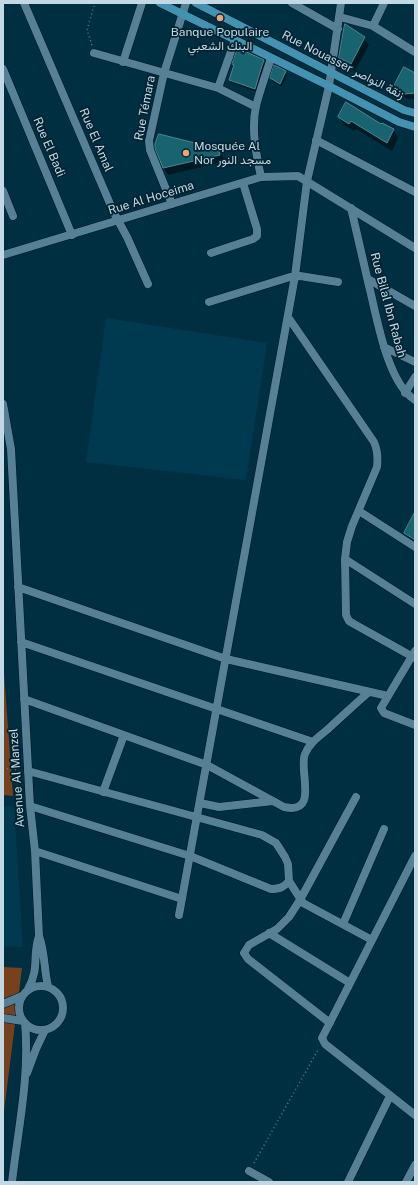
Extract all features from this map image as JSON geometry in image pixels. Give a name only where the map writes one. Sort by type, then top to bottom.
[{"type":"main road","name":"Rue Nouasser زنقة النواصر","points":[[160,3],[399,122],[415,126]]},
{"type":"main road","name":"Rue Nouasser زنقة النواصر","points":[[196,3],[404,110],[410,113],[415,113]]},
{"type":"street","name":"Rue El Amal","points":[[24,3],[118,220],[148,284]]},
{"type":"street","points":[[123,62],[142,3]]},
{"type":"street","name":"Rue Témara","points":[[172,204],[151,154],[149,145],[164,73],[186,3]]},
{"type":"street","points":[[292,3],[338,30]]},
{"type":"street","points":[[179,916],[288,317],[295,276],[307,181],[332,73],[341,3]]},
{"type":"street","points":[[373,26],[384,3]]},
{"type":"street","points":[[340,17],[373,26],[415,52]]},
{"type":"street","points":[[218,88],[235,40]]},
{"type":"street","points":[[94,53],[218,88],[256,107]]},
{"type":"street","points":[[261,177],[255,142],[254,124],[256,107],[271,58]]},
{"type":"street","name":"Rue El Badi","points":[[3,69],[72,235]]},
{"type":"street","points":[[316,140],[415,192]]},
{"type":"street","name":"Rue Al Hoceima","points":[[3,256],[261,177],[298,176],[415,248]]},
{"type":"street","points":[[212,253],[253,239],[256,236],[257,229],[243,183]]},
{"type":"street","points":[[3,190],[13,216]]},
{"type":"street","name":"Rue Bilal Ibn Rabah","points":[[351,208],[384,347],[405,393],[415,400]]},
{"type":"street","points":[[209,302],[295,276],[338,282]]},
{"type":"street","points":[[368,279],[415,306]]},
{"type":"street","points":[[288,317],[376,446],[378,459],[377,467],[352,526],[347,542],[345,559],[346,615],[354,624],[414,655],[381,708],[384,713],[415,725]]},
{"type":"street","points":[[384,347],[415,362]]},
{"type":"street","points":[[405,393],[415,377]]},
{"type":"street","name":"Avenue Al Manzel","points":[[3,404],[12,470],[30,806],[35,851],[39,936],[42,945],[44,970],[48,986]]},
{"type":"street","points":[[3,468],[12,470]]},
{"type":"street","points":[[359,511],[415,547]]},
{"type":"street","points":[[345,559],[415,604]]},
{"type":"street","points":[[18,587],[226,659],[388,696]]},
{"type":"street","points":[[21,642],[313,742]]},
{"type":"street","points":[[24,699],[207,765],[284,807],[292,809],[299,807],[304,802],[306,794],[303,761],[308,747],[369,692]]},
{"type":"street","points":[[103,792],[124,735]]},
{"type":"street","points":[[28,771],[262,835],[269,839],[286,857],[289,881],[300,900],[305,905],[372,940]]},
{"type":"street","points":[[330,1023],[245,956],[244,953],[248,945],[284,924],[290,917],[356,797]]},
{"type":"street","points":[[200,803],[220,807],[273,801]]},
{"type":"street","points":[[30,806],[190,856],[271,889],[278,889],[285,886],[289,881]]},
{"type":"street","points":[[343,924],[384,829]]},
{"type":"street","points":[[35,851],[182,899]]},
{"type":"street","points":[[415,856],[323,1036],[323,1041],[415,1115]]},
{"type":"street","points":[[269,933],[350,983]]},
{"type":"street","name":"Avenue Al Manzel","points":[[28,989],[36,971],[36,946],[39,936]]},
{"type":"street","points":[[3,1018],[24,1022],[34,1029],[45,1030],[52,1027],[62,1016],[62,1002],[59,995],[54,990],[48,986],[40,985],[28,989],[22,996],[18,1008],[24,1022],[26,1077],[12,1182]]},
{"type":"street","points":[[3,1004],[22,996]]},
{"type":"street","points":[[26,1077],[36,1049],[45,1030]]},
{"type":"street","points":[[348,1182],[390,1096]]},
{"type":"street","points":[[406,1182],[415,1165]]},
{"type":"street","points":[[249,1171],[266,1181]]},
{"type":"path","points":[[94,53],[87,30],[95,3]]},
{"type":"path","points":[[3,768],[28,771]]},
{"type":"path","points":[[249,1171],[323,1041]]},
{"type":"shaded area","points":[[106,318],[267,343],[246,480],[86,462]]},
{"type":"shaded area","points":[[3,659],[13,796],[3,795]]},
{"type":"shaded area","points":[[3,806],[14,807],[23,947],[3,946]]},
{"type":"shaded area","points":[[3,967],[22,968],[3,1119]]},
{"type":"building","points":[[345,24],[365,37],[351,64],[339,58]]},
{"type":"building","points":[[238,48],[264,60],[255,89],[229,80],[234,65],[232,64]]},
{"type":"building","points":[[274,65],[286,71],[280,84],[270,78]]},
{"type":"building","points":[[404,67],[415,73],[415,93],[405,94],[393,88]]},
{"type":"building","points":[[346,102],[381,124],[382,123],[394,129],[387,143],[351,121],[349,124],[338,117]]},
{"type":"building","name":"Mosquée Al Nor مسجد النور","points":[[159,134],[219,149],[220,155],[163,168],[155,149],[155,144]]},
{"type":"building","points":[[415,512],[415,540],[404,533]]},
{"type":"place","name":"Banque Populaire البنك الشعبي","points":[[220,18]]},
{"type":"place","name":"Mosquée Al Nor مسجد النور","points":[[186,153]]}]
